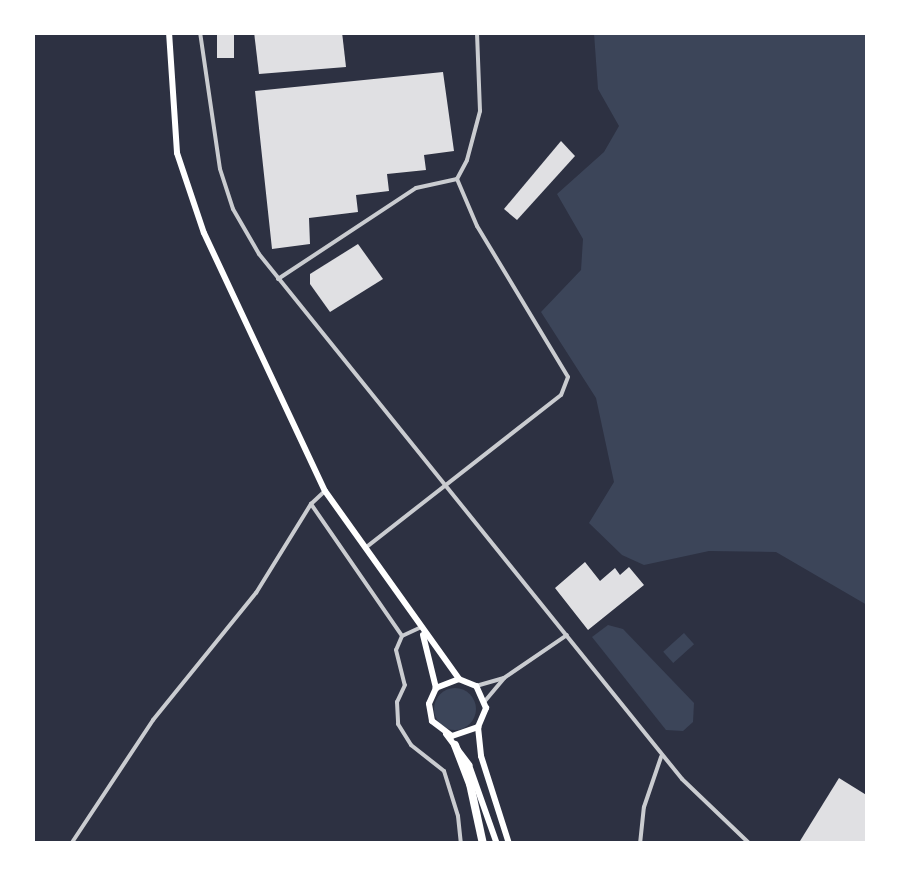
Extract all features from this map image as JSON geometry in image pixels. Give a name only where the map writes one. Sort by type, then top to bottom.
[{"type":"highway","points":[[455,745],[470,784],[483,844]]},
{"type":"main road","points":[[169,32],[174,135],[188,191],[325,491],[421,631],[458,678],[476,686],[485,701],[478,727],[480,756],[509,844]]},
{"type":"main road","points":[[421,631],[436,688],[429,713],[455,745],[478,784],[497,844]]},
{"type":"main road","points":[[436,688],[458,678]]},
{"type":"main road","points":[[445,733],[460,736],[478,727]]},
{"type":"street","points":[[200,32],[227,196],[246,234],[278,279],[448,484],[662,755],[716,816],[750,844]]},
{"type":"street","points":[[457,180],[467,160],[480,111],[477,32]]},
{"type":"street","points":[[278,279],[416,188],[457,180]]},
{"type":"street","points":[[364,549],[569,384],[565,370],[477,226],[457,180]]},
{"type":"street","points":[[71,844],[154,720],[256,593],[311,504],[325,491]]},
{"type":"street","points":[[311,504],[402,636]]},
{"type":"street","points":[[402,636],[421,631]]},
{"type":"street","points":[[485,701],[504,678],[567,634]]},
{"type":"street","points":[[402,636],[396,650],[405,684],[397,702],[398,724],[411,745],[444,771],[458,816],[461,844]]},
{"type":"street","points":[[476,686],[504,678]]},
{"type":"street","points":[[640,844],[644,807],[662,755]]},
{"type":"shaded area","points":[[594,33],[867,33],[867,605],[776,552],[709,551],[644,565],[622,555],[589,523],[614,482],[596,398],[541,312],[581,270],[583,239],[557,194],[604,152],[619,126],[598,89]]},
{"type":"shaded area","points":[[608,625],[623,629],[694,703],[693,722],[683,731],[666,730],[592,637]]},
{"type":"shaded area","points":[[684,633],[694,644],[673,663],[663,652]]},
{"type":"shaded area","points":[[455,688],[470,694],[476,709],[470,724],[455,730],[440,724],[434,709],[440,694]]},
{"type":"building","points":[[217,32],[234,32],[234,58],[217,58]]},
{"type":"building","points":[[254,32],[342,32],[346,67],[259,74]]},
{"type":"building","points":[[443,72],[454,151],[424,155],[426,170],[387,174],[389,191],[356,195],[358,212],[309,218],[310,244],[272,249],[255,91]]},
{"type":"building","points":[[561,141],[575,156],[517,220],[504,209]]},
{"type":"building","points":[[358,244],[383,279],[330,312],[310,284],[310,274]]},
{"type":"building","points":[[585,562],[600,581],[615,568],[620,575],[629,567],[644,585],[588,630],[555,588]]},
{"type":"building","points":[[839,778],[868,796],[868,844],[804,844],[800,841]]}]
